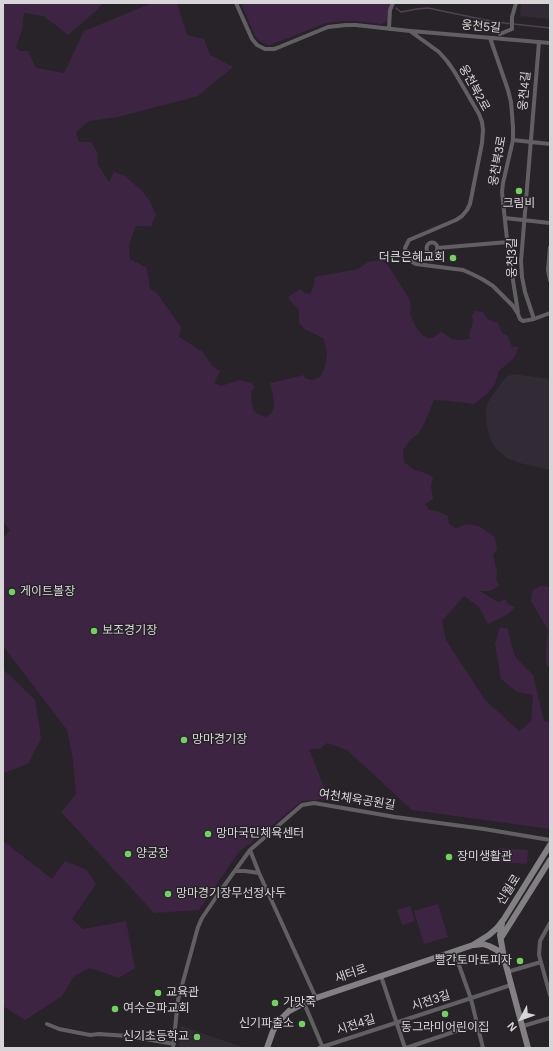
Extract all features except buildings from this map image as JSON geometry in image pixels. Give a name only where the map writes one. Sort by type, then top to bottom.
[{"type":"street","points":[[236,3],[252,39],[257,45],[265,49],[277,48],[328,27],[356,25],[410,31]]},
{"type":"street","points":[[390,29],[390,10],[393,3]]},
{"type":"street","points":[[500,34],[512,29],[512,17],[516,3]]},
{"type":"street","name":"웅천5길","points":[[410,31],[550,43]]},
{"type":"street","name":"웅천북2로","points":[[410,31],[439,52],[454,71],[479,114],[482,122],[483,137],[470,204],[467,210],[456,220],[409,240],[405,248],[406,253],[412,262],[416,264],[463,270],[482,279],[493,286],[513,306],[518,314]]},
{"type":"street","name":"웅천북3로","points":[[490,38],[511,102],[513,140],[502,192],[518,314]]},
{"type":"street","name":"웅천4길","points":[[530,142],[539,42]]},
{"type":"street","points":[[513,140],[550,144]]},
{"type":"street","name":"웅천3길","points":[[530,142],[521,261],[525,292],[534,319]]},
{"type":"street","points":[[505,218],[550,223]]},
{"type":"street","points":[[437,248],[508,242]]},
{"type":"street","points":[[550,248],[548,270],[550,280]]},
{"type":"street","points":[[503,296],[511,298],[515,291]]},
{"type":"street","points":[[518,314],[523,322],[550,313]]},
{"type":"street","name":"여천체육공원길","points":[[173,1046],[178,1000],[198,927],[202,918],[250,850],[302,805],[314,803],[388,816],[484,829],[550,840]]},
{"type":"street","name":"신월로","points":[[472,945],[494,931],[504,919],[550,845]]},
{"type":"street","points":[[250,850],[316,998]]},
{"type":"street","name":"신월로","points":[[501,938],[549,866]]},
{"type":"street","points":[[235,871],[245,870],[259,873]]},
{"type":"street","points":[[504,919],[501,927],[504,958],[528,1048]]},
{"type":"street","points":[[550,923],[540,941],[539,955],[550,995]]},
{"type":"street","points":[[472,945],[482,944],[492,947],[504,958]]},
{"type":"street","name":"새터로","points":[[268,1048],[273,1031],[278,1022],[289,1011],[304,1003],[472,945]]},
{"type":"street","points":[[454,951],[471,999],[482,1048]]},
{"type":"street","points":[[507,972],[541,962]]},
{"type":"street","points":[[381,976],[406,1048],[477,1024]]},
{"type":"street","name":"시전3길","points":[[397,1023],[511,985]]},
{"type":"street","points":[[304,1003],[321,1048]]},
{"type":"street","points":[[523,1026],[550,1018]]},
{"type":"street","name":"시전4길","points":[[321,1048],[397,1023]]},
{"type":"street","points":[[47,1024],[59,1029],[90,1035],[99,1034],[128,1036],[173,1046]]},
{"type":"shaded area","points":[[3,3],[103,3],[68,35],[44,16],[24,13],[22,30],[16,47],[20,51],[28,51],[36,68],[64,73],[84,31],[152,3],[177,3],[187,35],[204,39],[210,55],[233,67],[198,96],[118,117],[89,121],[76,132],[79,142],[91,142],[98,154],[97,163],[109,182],[114,172],[125,176],[142,191],[149,200],[156,215],[151,226],[136,226],[129,245],[130,259],[147,268],[150,289],[156,292],[181,327],[179,337],[203,352],[212,366],[220,371],[214,383],[221,386],[239,380],[252,383],[255,387],[251,391],[253,410],[258,414],[265,417],[271,414],[274,407],[270,383],[304,375],[305,378],[312,380],[320,377],[325,367],[327,354],[324,339],[306,330],[299,323],[299,309],[288,297],[300,289],[305,293],[310,294],[314,286],[315,277],[358,269],[368,262],[381,260],[388,265],[408,297],[411,305],[410,313],[415,326],[422,335],[428,338],[433,338],[441,332],[452,339],[470,339],[470,331],[473,323],[472,315],[475,311],[483,312],[487,319],[498,323],[502,333],[508,336],[512,347],[519,346],[514,358],[499,371],[495,384],[487,394],[474,404],[434,400],[419,433],[410,440],[403,450],[404,462],[414,470],[433,477],[431,486],[433,499],[425,504],[429,510],[437,511],[448,516],[449,523],[456,529],[466,524],[479,526],[495,537],[497,550],[493,555],[497,572],[496,579],[499,586],[490,591],[480,591],[498,602],[506,599],[508,604],[515,607],[508,614],[488,624],[479,607],[464,596],[442,621],[446,640],[485,700],[519,731],[531,722],[533,695],[517,692],[501,679],[495,644],[500,627],[508,629],[516,658],[533,675],[544,721],[550,723],[550,829],[412,810],[347,750],[327,743],[320,749],[309,749],[329,799],[302,801],[238,853],[199,910],[154,913],[61,812],[76,794],[73,760],[67,730],[3,646],[3,538],[10,530],[3,522]]},
{"type":"shaded area","points":[[241,3],[391,3],[388,10],[388,21],[381,24],[356,21],[326,23],[267,45],[255,36]]},
{"type":"shaded area","points":[[521,3],[550,3],[550,19],[520,16]]},
{"type":"shaded area","points":[[513,374],[550,379],[550,470],[519,463],[507,458],[498,451],[492,443],[486,420],[486,409],[488,402],[506,377]]},
{"type":"shaded area","points":[[540,586],[550,587],[550,669],[546,664],[548,630],[531,601],[532,591]]},
{"type":"shaded area","points":[[3,669],[35,700],[41,738],[28,764],[3,773]]},
{"type":"shaded area","points":[[3,841],[52,879],[65,861],[87,870],[96,884],[72,919],[83,929],[126,921],[135,968],[119,978],[90,968],[74,976],[62,996],[25,1020],[3,1006]]},
{"type":"shaded area","points":[[499,848],[528,850],[527,864],[498,862]]},
{"type":"shaded area","points":[[438,904],[448,937],[424,944],[414,911]]},
{"type":"shaded area","points":[[410,906],[415,921],[402,925],[397,910]]},
{"type":"shaded area","name":"신기초등학교","points":[[181,1026],[246,1048],[179,1048]]},
{"type":"waterway","points":[[396,8],[401,12],[428,8],[495,22],[550,28]]},
{"type":"place","name":"크림비","points":[[519,191]]},
{"type":"place","name":"더큰은혜교회","points":[[453,258]]},
{"type":"place","name":"게이트볼장","points":[[12,592]]},
{"type":"place","name":"보조경기장","points":[[94,631]]},
{"type":"place","name":"망마경기장","points":[[184,740]]},
{"type":"place","name":"망마국민체육센터","points":[[208,834]]},
{"type":"place","name":"양궁장","points":[[128,854]]},
{"type":"place","name":"장미생활관","points":[[449,857]]},
{"type":"place","name":"망마경기장무선정사두","points":[[168,894]]},
{"type":"place","name":"빨간토마토피자","points":[[520,961]]},
{"type":"place","name":"교육관","points":[[158,993]]},
{"type":"place","name":"가맛죽","points":[[275,1003]]},
{"type":"place","name":"여수은파교회","points":[[115,1009]]},
{"type":"place","name":"동그라미어린이집","points":[[445,1014]]},
{"type":"place","name":"신기파출소","points":[[302,1024]]},
{"type":"place","name":"신기초등학교","points":[[197,1037]]}]
